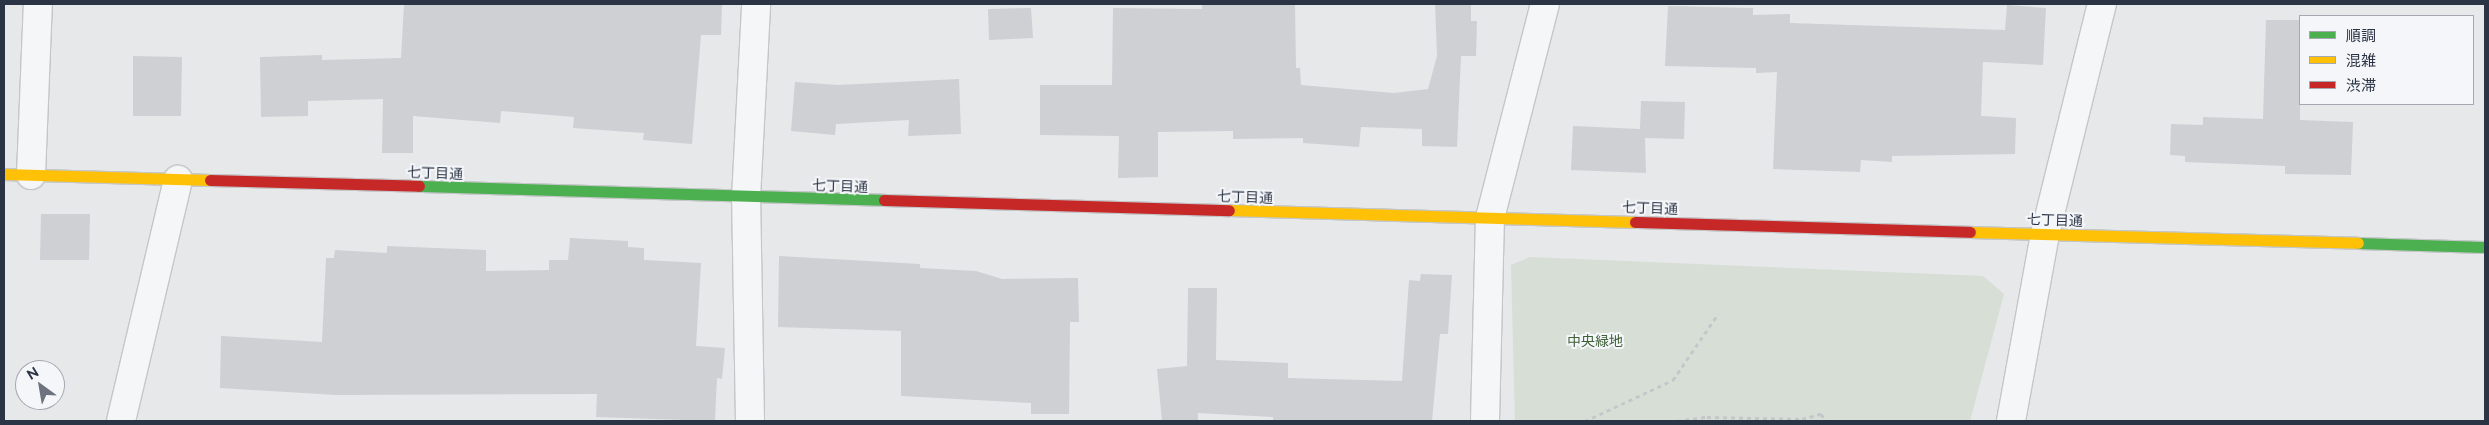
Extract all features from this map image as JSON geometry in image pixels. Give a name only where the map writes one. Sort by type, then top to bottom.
[{"type":"street","points":[[31,175],[38,4]]},
{"type":"street","points":[[750,421],[746,198],[756,4]]},
{"type":"street","points":[[1485,421],[1490,218],[1545,4]]},
{"type":"street","points":[[2012,421],[2045,234],[2102,4]]},
{"type":"street","name":"七丁目通","points":[[4,174],[746,198],[2485,247]]},
{"type":"street","points":[[121,421],[178,180]]},
{"type":"path","points":[[1585,421],[1673,380],[1718,314]]},
{"type":"path","points":[[1678,421],[1706,417],[1802,420],[1821,414],[1826,421]]},
{"type":"green space","name":"中央緑地","points":[[1530,257],[1983,276],[2004,294],[1970,421],[1515,421],[1511,265]]},
{"type":"building","points":[[404,4],[722,4],[721,35],[701,35],[692,144],[643,140],[644,133],[573,128],[574,117],[501,111],[500,123],[413,116],[413,153],[382,153],[383,99],[308,101],[308,116],[261,117],[260,57],[322,55],[322,60],[401,58]]},
{"type":"building","points":[[1202,4],[1295,4],[1296,68],[1300,68],[1301,85],[1394,93],[1428,89],[1437,56],[1435,4],[1471,4],[1471,21],[1477,21],[1476,56],[1461,56],[1457,147],[1422,146],[1422,129],[1361,127],[1359,147],[1303,143],[1303,138],[1233,139],[1233,131],[1158,132],[1158,177],[1118,178],[1119,136],[1040,135],[1040,85],[1112,85],[1113,8],[1202,9]]},
{"type":"building","points":[[2007,5],[2046,8],[2043,65],[1983,62],[1981,116],[2016,118],[2015,154],[1892,156],[1892,162],[1861,160],[1860,172],[1773,169],[1777,72],[1756,73],[1756,68],[1665,66],[1668,6],[1753,8],[1753,15],[1790,14],[1790,23],[2005,30]]},
{"type":"building","points":[[1031,8],[1033,38],[989,40],[988,9]]},
{"type":"building","points":[[2266,20],[2299,20],[2300,120],[2353,122],[2351,175],[2285,174],[2285,166],[2185,162],[2185,156],[2170,155],[2171,124],[2203,125],[2203,117],[2263,119]]},
{"type":"building","points":[[133,56],[182,57],[181,116],[133,116]]},
{"type":"building","points":[[959,79],[961,134],[908,136],[909,120],[836,124],[835,135],[791,131],[795,82],[838,85]]},
{"type":"building","points":[[1641,101],[1685,102],[1684,139],[1645,138],[1646,173],[1571,170],[1573,126],[1640,129]]},
{"type":"building","points":[[41,214],[90,214],[89,260],[40,260]]},
{"type":"building","points":[[570,238],[628,241],[628,247],[644,248],[644,260],[701,263],[696,346],[725,348],[722,379],[717,378],[715,421],[596,417],[597,394],[336,395],[220,388],[221,336],[322,342],[326,258],[334,258],[335,250],[387,253],[387,246],[486,250],[486,271],[549,270],[549,260],[568,260]]},
{"type":"building","points":[[779,256],[920,264],[920,268],[976,271],[1002,279],[1078,278],[1079,322],[1070,322],[1069,414],[1031,414],[1031,403],[901,396],[901,331],[778,327]]},
{"type":"building","points":[[1421,274],[1452,275],[1448,334],[1440,334],[1432,421],[1273,421],[1273,417],[1198,413],[1198,421],[1162,421],[1157,369],[1187,366],[1188,288],[1217,288],[1216,360],[1288,363],[1288,378],[1402,381],[1409,280],[1420,281]]},
{"type":"traffic: fast","points":[[419,186],[884,200]]},
{"type":"traffic: fast","points":[[2358,243],[2485,247]]},
{"type":"traffic: slow","points":[[4,174],[210,180]]},
{"type":"traffic: slow","points":[[1229,210],[1635,222]]},
{"type":"traffic: slow","points":[[1970,232],[2358,243]]},
{"type":"traffic: jam","points":[[210,180],[419,186]]},
{"type":"traffic: jam","points":[[884,200],[1229,210]]},
{"type":"traffic: jam","points":[[1635,222],[1970,232]]}]
